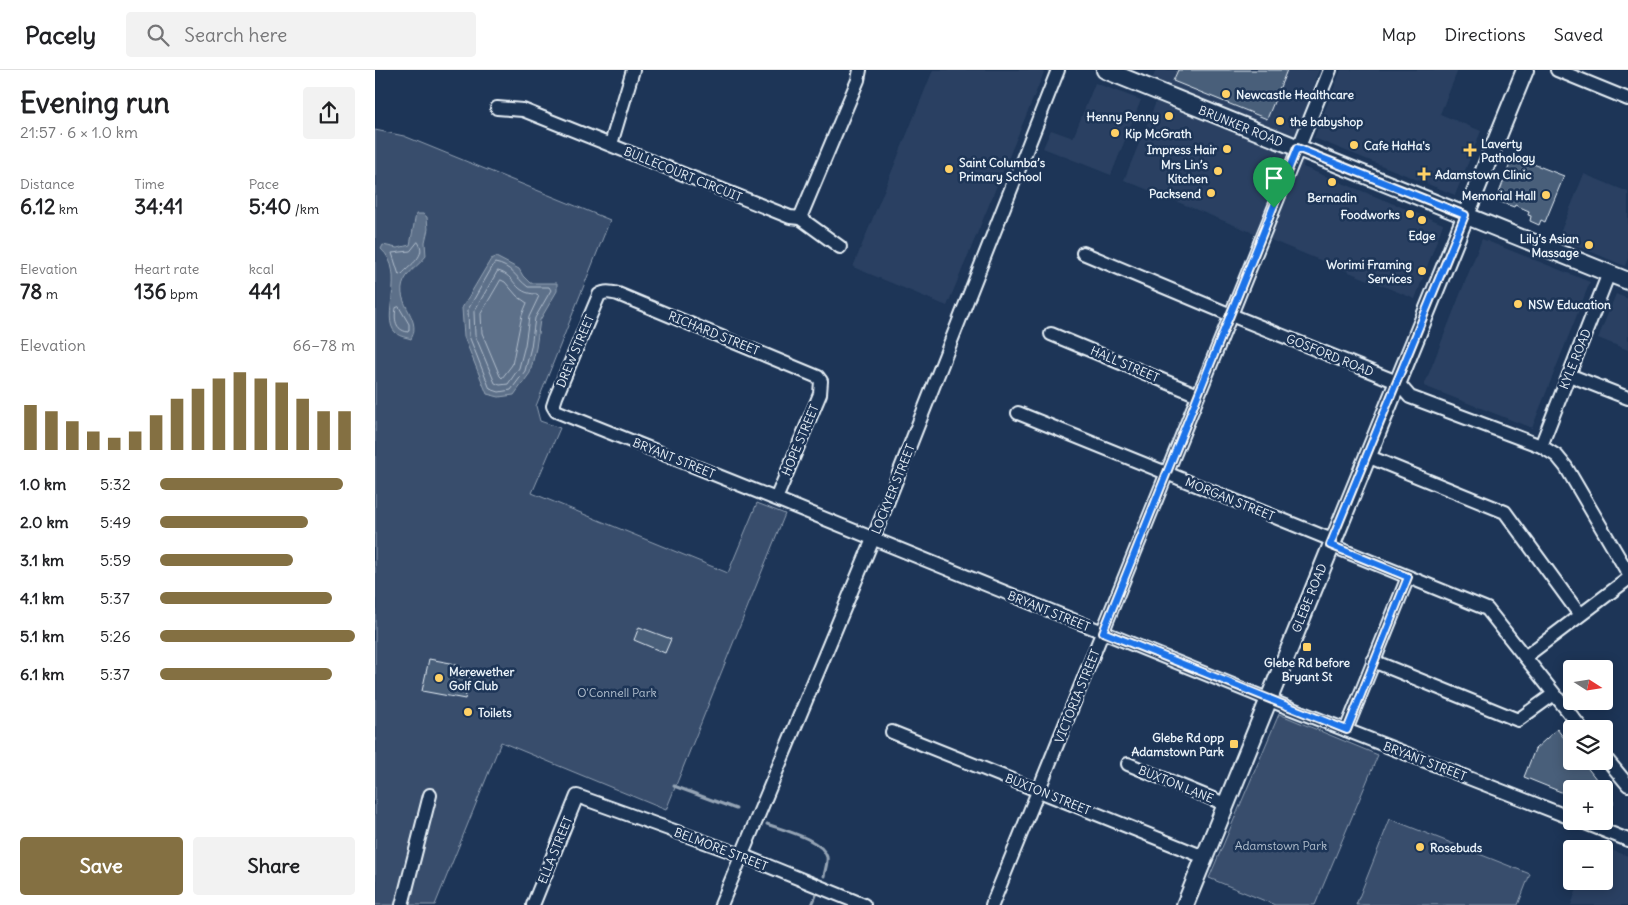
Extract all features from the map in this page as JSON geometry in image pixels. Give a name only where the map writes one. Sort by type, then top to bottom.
[{"type":"main road","name":"BRUNKER ROAD","points":[[1105,70],[1628,281]]},
{"type":"main road","name":"GLEBE ROAD","points":[[1185,905],[1331,542],[1525,70]]},
{"type":"street","name":"BULLECOURT CIRCUIT","points":[[633,70],[611,144],[790,217],[800,218],[840,247]]},
{"type":"street","points":[[800,218],[854,89],[860,70]]},
{"type":"street","name":"LOCKYER STREET","points":[[721,905],[873,539],[1058,70]]},
{"type":"street","name":"VICTORIA STREET","points":[[993,905],[1330,70]]},
{"type":"street","points":[[1557,70],[1628,98]]},
{"type":"street","points":[[497,108],[523,110],[611,144]]},
{"type":"street","name":"GOSFORD ROAD","points":[[1083,253],[1397,382],[1410,397],[1541,446],[1557,456],[1566,467],[1628,573]]},
{"type":"street","name":"KYLE ROAD","points":[[1541,446],[1609,273]]},
{"type":"street","name":"RICHARD STREET","points":[[603,292],[617,294],[777,359],[813,374],[821,381]]},
{"type":"street","name":"DREW STREET","points":[[556,412],[553,406],[556,397],[596,300],[603,292]]},
{"type":"street","name":"HALL STREET","points":[[1051,334],[1199,395]]},
{"type":"street","points":[[1569,375],[1628,398]]},
{"type":"street","name":"HOPE STREET","points":[[776,499],[820,394],[821,381]]},
{"type":"street","name":"BRYANT STREET","points":[[556,412],[776,499],[1268,700],[1563,815]]},
{"type":"street","name":"MORGAN STREET","points":[[1018,413],[1331,542],[1408,577],[1487,608],[1575,720]]},
{"type":"street","points":[[1367,456],[1505,512],[1580,615]]},
{"type":"street","points":[[1347,730],[1408,577]]},
{"type":"street","points":[[1525,657],[1628,579]]},
{"type":"street","points":[[1373,661],[1518,720],[1554,694]]},
{"type":"street","name":"BUXTON STREET","points":[[892,732],[1204,857]]},
{"type":"street","name":"BUXTON LANE","points":[[1128,764],[1225,804]]},
{"type":"street","points":[[1613,767],[1628,785]]},
{"type":"street","points":[[403,905],[430,795]]},
{"type":"street","name":"BELMORE STREET","points":[[577,796],[741,854],[864,905]]},
{"type":"street","name":"ELLA STREET","points":[[533,905],[577,796]]},
{"type":"street","points":[[1603,830],[1628,840]]},
{"type":"shaded area","name":"Saint Columba’s Primary School","points":[[933,70],[1045,70],[947,306],[853,267]]},
{"type":"shaded area","points":[[1156,70],[1319,70],[1315,80],[1303,167],[1443,224],[1415,299],[1124,180],[1156,102],[1145,97]]},
{"type":"shaded area","points":[[1341,70],[1458,70],[1440,114],[1481,131],[1455,195],[1314,138]]},
{"type":"shaded area","points":[[1095,83],[1141,100],[1111,175],[1043,148],[1051,130],[1073,138]]},
{"type":"shaded area","points":[[1584,174],[1628,192],[1628,258],[1625,266],[1558,238]]},
{"type":"shaded area","name":"NSW Education","points":[[1482,239],[1590,282],[1532,428],[1424,386]]},
{"type":"shaded area","points":[[1616,294],[1628,299],[1628,350],[1598,338]]},
{"type":"shaded area","points":[[1613,851],[1628,856],[1628,905],[1571,905],[1577,890],[1613,890]]},
{"type":"green space","name":"O'Connell Park","points":[[375,130],[404,136],[610,220],[536,406],[540,421],[560,428],[532,493],[728,573],[757,503],[785,514],[666,810],[501,742],[435,905],[375,905]]},
{"type":"green space","name":"Adamstown Park","points":[[1279,714],[1378,755],[1315,905],[1275,905],[1209,878]]},
{"type":"green space","name":"Rosebuds","points":[[1390,819],[1530,874],[1518,905],[1356,905]]},
{"type":"water","points":[[416,214],[423,214],[427,217],[428,229],[425,242],[426,256],[409,273],[403,285],[404,301],[413,323],[414,331],[411,339],[396,333],[392,326],[390,317],[393,282],[392,270],[389,259],[381,249],[383,245],[397,248],[410,245]]},
{"type":"water","points":[[496,257],[519,269],[530,283],[557,283],[557,291],[540,320],[530,373],[514,395],[499,397],[487,394],[464,337],[462,308],[491,259]]},
{"type":"building","points":[[1178,70],[1287,70],[1267,119],[1173,81]]},
{"type":"building","points":[[1513,156],[1564,176],[1545,222],[1541,220],[1539,225],[1530,221],[1529,211],[1515,205],[1514,207],[1500,202],[1501,199],[1497,198]]},
{"type":"building","points":[[639,627],[671,639],[665,653],[634,640]]},
{"type":"building","name":"Merewether Golf Club","points":[[429,659],[456,664],[456,667],[471,670],[465,699],[422,691]]},
{"type":"building","points":[[1557,729],[1563,737],[1563,770],[1589,770],[1597,780],[1563,780],[1563,793],[1524,777],[1535,749]]},
{"type":"waterway","points":[[674,786],[736,809]]},
{"type":"waterway","points":[[767,824],[801,836],[818,845],[827,857],[824,876]]},
{"type":"waterway","points":[[812,905],[817,893]]},
{"type":"place","name":"Newcastle Healthcare","points":[[1226,94]]},
{"type":"place","name":"Henny Penny","points":[[1169,116]]},
{"type":"place","name":"the babyshop","points":[[1280,121]]},
{"type":"place","name":"Kip McGrath","points":[[1115,133]]},
{"type":"place","name":"Cafe HaHa's","points":[[1354,145]]},
{"type":"place","name":"Impress Hair","points":[[1227,149]]},
{"type":"place","name":"Laverty Pathology","points":[[1470,150]]},
{"type":"place","name":"Saint Columba’s Primary School","points":[[949,169]]},
{"type":"place","name":"Mrs Lin’s Kitchen","points":[[1218,171]]},
{"type":"place","name":"Adamstown Clinic","points":[[1424,174]]},
{"type":"place","name":"Bernadin","points":[[1332,182]]},
{"type":"place","name":"Packsend","points":[[1211,193]]},
{"type":"place","name":"Memorial Hall","points":[[1546,195]]},
{"type":"place","name":"Foodworks","points":[[1410,214]]},
{"type":"place","name":"Edge","points":[[1422,220]]},
{"type":"place","name":"Lily’s Asian Massage","points":[[1589,245]]},
{"type":"place","name":"Worimi Framing Services","points":[[1422,271]]},
{"type":"place","name":"NSW Education","points":[[1518,304]]},
{"type":"place","name":"Glebe Rd before Bryant St","points":[[1307,647]]},
{"type":"place","name":"Merewether Golf Club","points":[[439,678]]},
{"type":"place","name":"Toilets","points":[[468,712]]},
{"type":"place","name":"Glebe Rd opp Adamstown Park","points":[[1234,744]]},
{"type":"place","name":"Rosebuds","points":[[1420,847]]},
{"type":"route","points":[[1297,148],[1465,215],[1330,545],[1408,577],[1347,730],[1103,632],[1274,208],[1297,148]]}]
